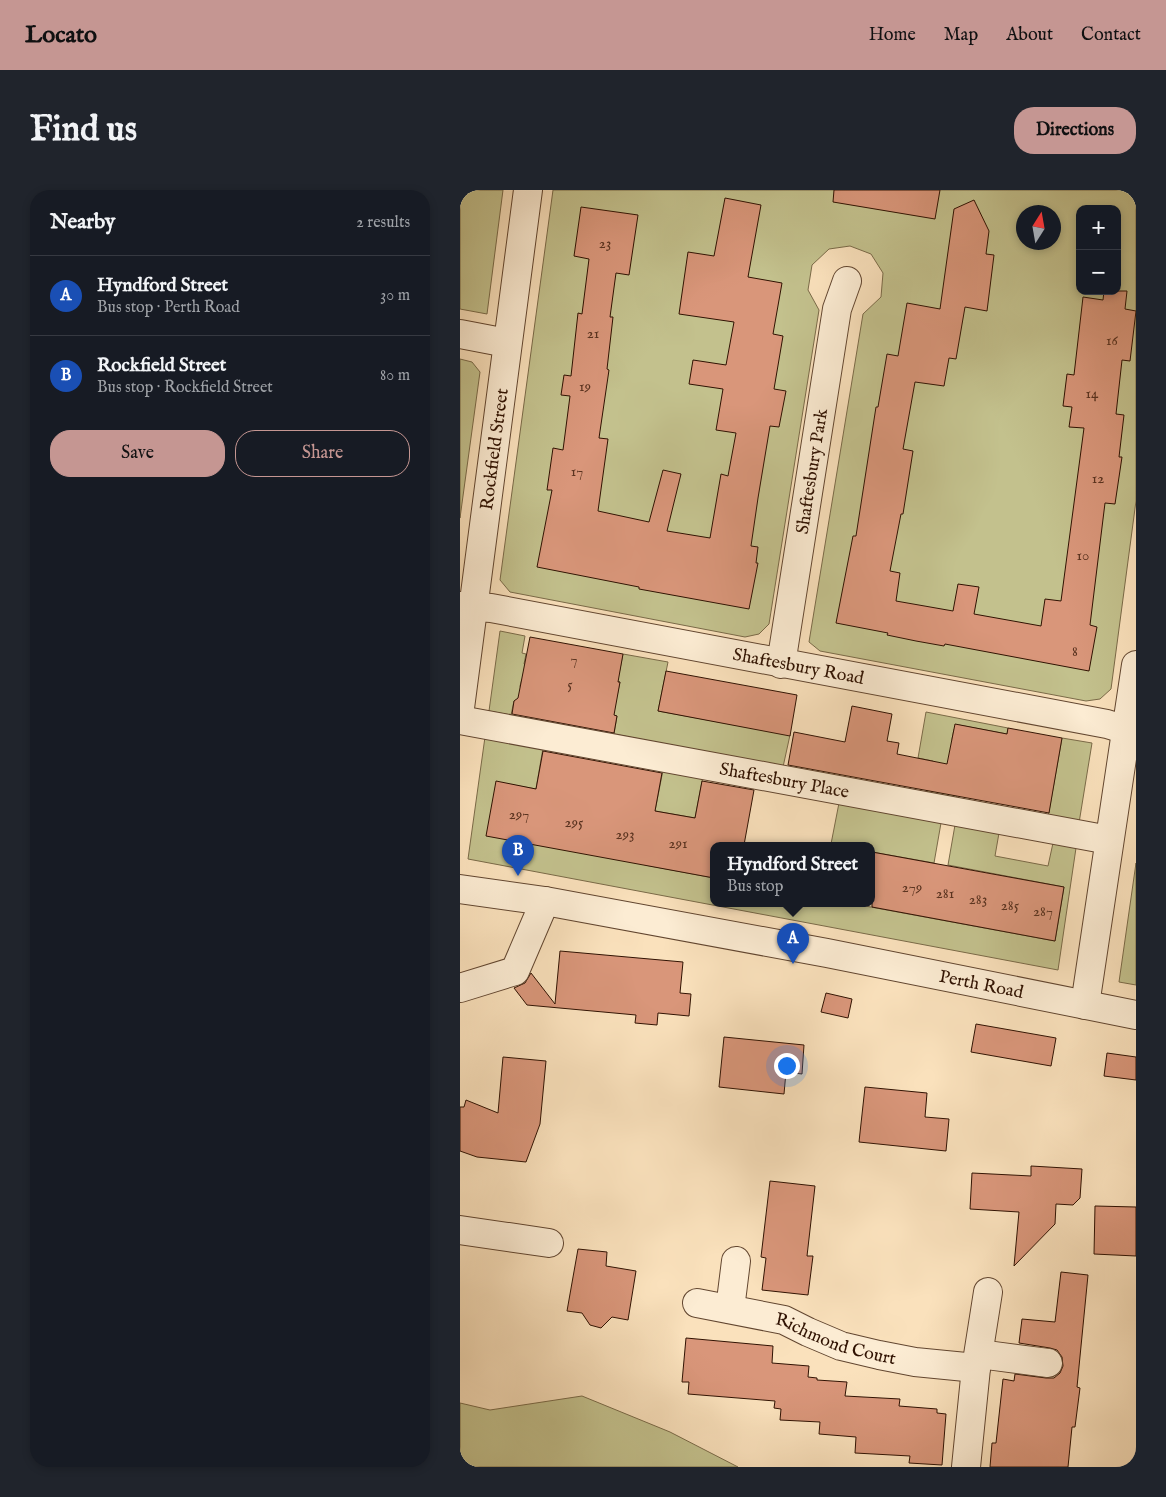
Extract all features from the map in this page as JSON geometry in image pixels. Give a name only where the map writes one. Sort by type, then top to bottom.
[{"type":"street","name":"Rockfield Street","points":[[460,708],[467,606],[507,344],[528,190]]},
{"type":"street","name":"Shaftesbury Park","points":[[781,664],[837,309],[847,281]]},
{"type":"street","points":[[460,334],[507,344]]},
{"type":"street","name":"Shaftesbury Road","points":[[467,606],[492,608],[1107,724],[1131,732]]},
{"type":"street","points":[[1085,1005],[1109,840],[1131,732],[1136,665]]},
{"type":"street","name":"Shaftesbury Place","points":[[460,720],[1109,840]]},
{"type":"street","name":"Perth Road","points":[[460,889],[545,901],[1136,1015]]},
{"type":"street","points":[[460,988],[515,971],[545,901]]},
{"type":"street","points":[[460,1230],[549,1243]]},
{"type":"street","points":[[730,1309],[736,1261]]},
{"type":"street","points":[[966,1467],[988,1292]]},
{"type":"street","name":"Richmond Court","points":[[697,1303],[784,1320],[841,1346],[915,1362],[1048,1363]]},
{"type":"shaded area","points":[[460,190],[503,190],[487,314],[460,309]]},
{"type":"shaded area","points":[[553,190],[1136,190],[1136,501],[1111,689],[1100,699],[1086,701],[820,651],[809,642],[863,314],[881,297],[883,273],[871,254],[850,246],[829,249],[812,265],[808,290],[819,310],[769,624],[759,634],[745,637],[510,592],[500,580]]},
{"type":"shaded area","points":[[460,359],[472,362],[480,372],[460,518]]},
{"type":"shaded area","points":[[500,631],[525,636],[522,653],[526,654],[524,664],[528,665],[526,675],[522,679],[520,686],[523,696],[514,701],[511,715],[489,711]]},
{"type":"shaded area","points":[[623,654],[668,662],[658,711],[790,735],[783,767],[614,734],[617,716],[577,708],[617,696],[620,682],[584,676],[619,674]]},
{"type":"shaded area","points":[[926,712],[1008,728],[1007,734],[959,725],[954,729],[952,739],[959,783],[956,801],[927,792],[933,761],[918,758]]},
{"type":"shaded area","points":[[485,737],[543,748],[536,789],[496,782],[645,865],[710,877],[710,905],[468,859]]},
{"type":"shaded area","points":[[1062,738],[1092,743],[1079,823],[1048,817]]},
{"type":"shaded area","points":[[663,770],[703,776],[695,818],[655,811]]},
{"type":"shaded area","points":[[839,803],[941,823],[934,863],[875,853],[875,842],[831,842]]},
{"type":"shaded area","points":[[955,825],[999,833],[995,856],[1048,866],[1053,843],[1076,848],[1058,970],[723,907],[871,907],[1055,941],[1064,887],[948,865]]},
{"type":"shaded area","points":[[1136,863],[1136,985],[1119,982]]},
{"type":"shaded area","points":[[582,1396],[670,1432],[738,1467],[460,1467],[460,1403],[490,1410]]},
{"type":"building","points":[[834,190],[940,190],[935,219],[833,202]]},
{"type":"building","points":[[725,198],[761,205],[748,277],[782,283],[773,334],[783,336],[774,389],[786,391],[779,427],[770,426],[751,546],[758,547],[756,563],[758,563],[749,609],[639,589],[639,587],[537,567],[552,490],[547,490],[553,448],[563,450],[570,396],[561,395],[564,375],[571,376],[578,313],[582,314],[589,259],[574,256],[581,207],[638,215],[629,275],[616,273],[610,317],[613,317],[607,369],[609,370],[599,438],[608,439],[598,511],[649,522],[663,470],[681,474],[667,531],[710,538],[721,474],[728,476],[736,433],[716,430],[723,389],[689,384],[693,360],[726,365],[734,322],[679,314],[688,252],[714,256]]},
{"type":"building","points":[[974,200],[989,231],[986,254],[994,255],[987,311],[965,307],[956,359],[949,358],[944,386],[915,382],[903,449],[913,451],[903,514],[901,514],[890,571],[900,573],[896,601],[953,611],[958,584],[979,587],[974,614],[1041,626],[1045,599],[1061,601],[1084,428],[1069,427],[1072,407],[1063,406],[1067,374],[1074,375],[1083,297],[1103,300],[1104,295],[1121,295],[1121,291],[1127,291],[1125,309],[1136,311],[1130,361],[1122,360],[1116,414],[1124,415],[1119,457],[1122,457],[1115,504],[1105,503],[1090,625],[1097,627],[1089,671],[945,644],[944,646],[916,641],[887,635],[888,633],[836,623],[853,536],[856,536],[876,407],[878,407],[887,354],[898,356],[907,303],[940,309],[954,209]]},
{"type":"building","points":[[530,637],[623,654],[614,715],[617,716],[614,733],[512,714],[514,701],[518,698]]},
{"type":"building","points":[[666,671],[797,695],[790,736],[658,711]]},
{"type":"building","points":[[852,706],[892,714],[887,741],[899,743],[897,754],[947,764],[955,724],[1007,734],[1008,728],[1062,738],[1049,813],[788,765],[794,732],[845,742]]},
{"type":"building","points":[[543,751],[662,773],[655,811],[695,818],[702,781],[754,790],[745,842],[710,842],[710,877],[486,836],[496,781],[536,789]]},
{"type":"building","points":[[875,853],[1064,887],[1055,941],[872,907],[875,907]]},
{"type":"building","points":[[560,951],[683,962],[680,993],[691,994],[689,1016],[658,1013],[657,1025],[635,1023],[636,1015],[527,1005],[514,988],[525,983],[531,973],[555,1004]]},
{"type":"building","points":[[826,993],[852,999],[848,1018],[821,1012]]},
{"type":"building","points":[[976,1024],[1056,1038],[1051,1066],[971,1052]]},
{"type":"building","points":[[724,1037],[804,1045],[802,1074],[786,1072],[784,1094],[719,1087]]},
{"type":"building","points":[[1107,1053],[1136,1057],[1136,1080],[1104,1076]]},
{"type":"building","points":[[503,1057],[546,1061],[540,1124],[526,1162],[477,1157],[460,1151],[460,1107],[464,1107],[466,1100],[498,1113]]},
{"type":"building","points":[[865,1087],[927,1093],[925,1117],[949,1119],[946,1151],[859,1142]]},
{"type":"building","points":[[1031,1166],[1082,1169],[1080,1198],[1073,1205],[1056,1204],[1055,1224],[1014,1266],[1019,1212],[970,1209],[972,1173],[1031,1176]]},
{"type":"building","points":[[770,1181],[815,1186],[807,1256],[813,1256],[808,1295],[762,1290],[766,1258],[761,1257]]},
{"type":"building","points":[[1095,1206],[1136,1207],[1136,1256],[1094,1254]]},
{"type":"building","points":[[578,1249],[607,1252],[606,1266],[636,1271],[628,1320],[612,1317],[601,1328],[590,1325],[582,1313],[567,1311]]},
{"type":"building","points":[[1061,1272],[1088,1275],[1077,1387],[1080,1388],[1075,1427],[1072,1427],[1068,1467],[990,1467],[992,1443],[996,1443],[1003,1379],[1014,1381],[1015,1374],[1054,1378],[1060,1373],[1063,1366],[1062,1357],[1057,1350],[1019,1343],[1022,1319],[1055,1322]]},
{"type":"building","points":[[686,1338],[773,1346],[772,1363],[809,1366],[808,1377],[817,1378],[817,1380],[847,1382],[845,1396],[900,1399],[899,1406],[937,1409],[937,1413],[946,1414],[942,1465],[909,1463],[910,1456],[855,1453],[856,1437],[819,1434],[820,1422],[780,1420],[781,1409],[774,1408],[775,1401],[688,1394],[689,1382],[682,1382]]},
{"type":"place","name":"Rockfield Street","points":[[518,876]]},
{"type":"place","name":"Hyndford Street","points":[[793,964]]}]
